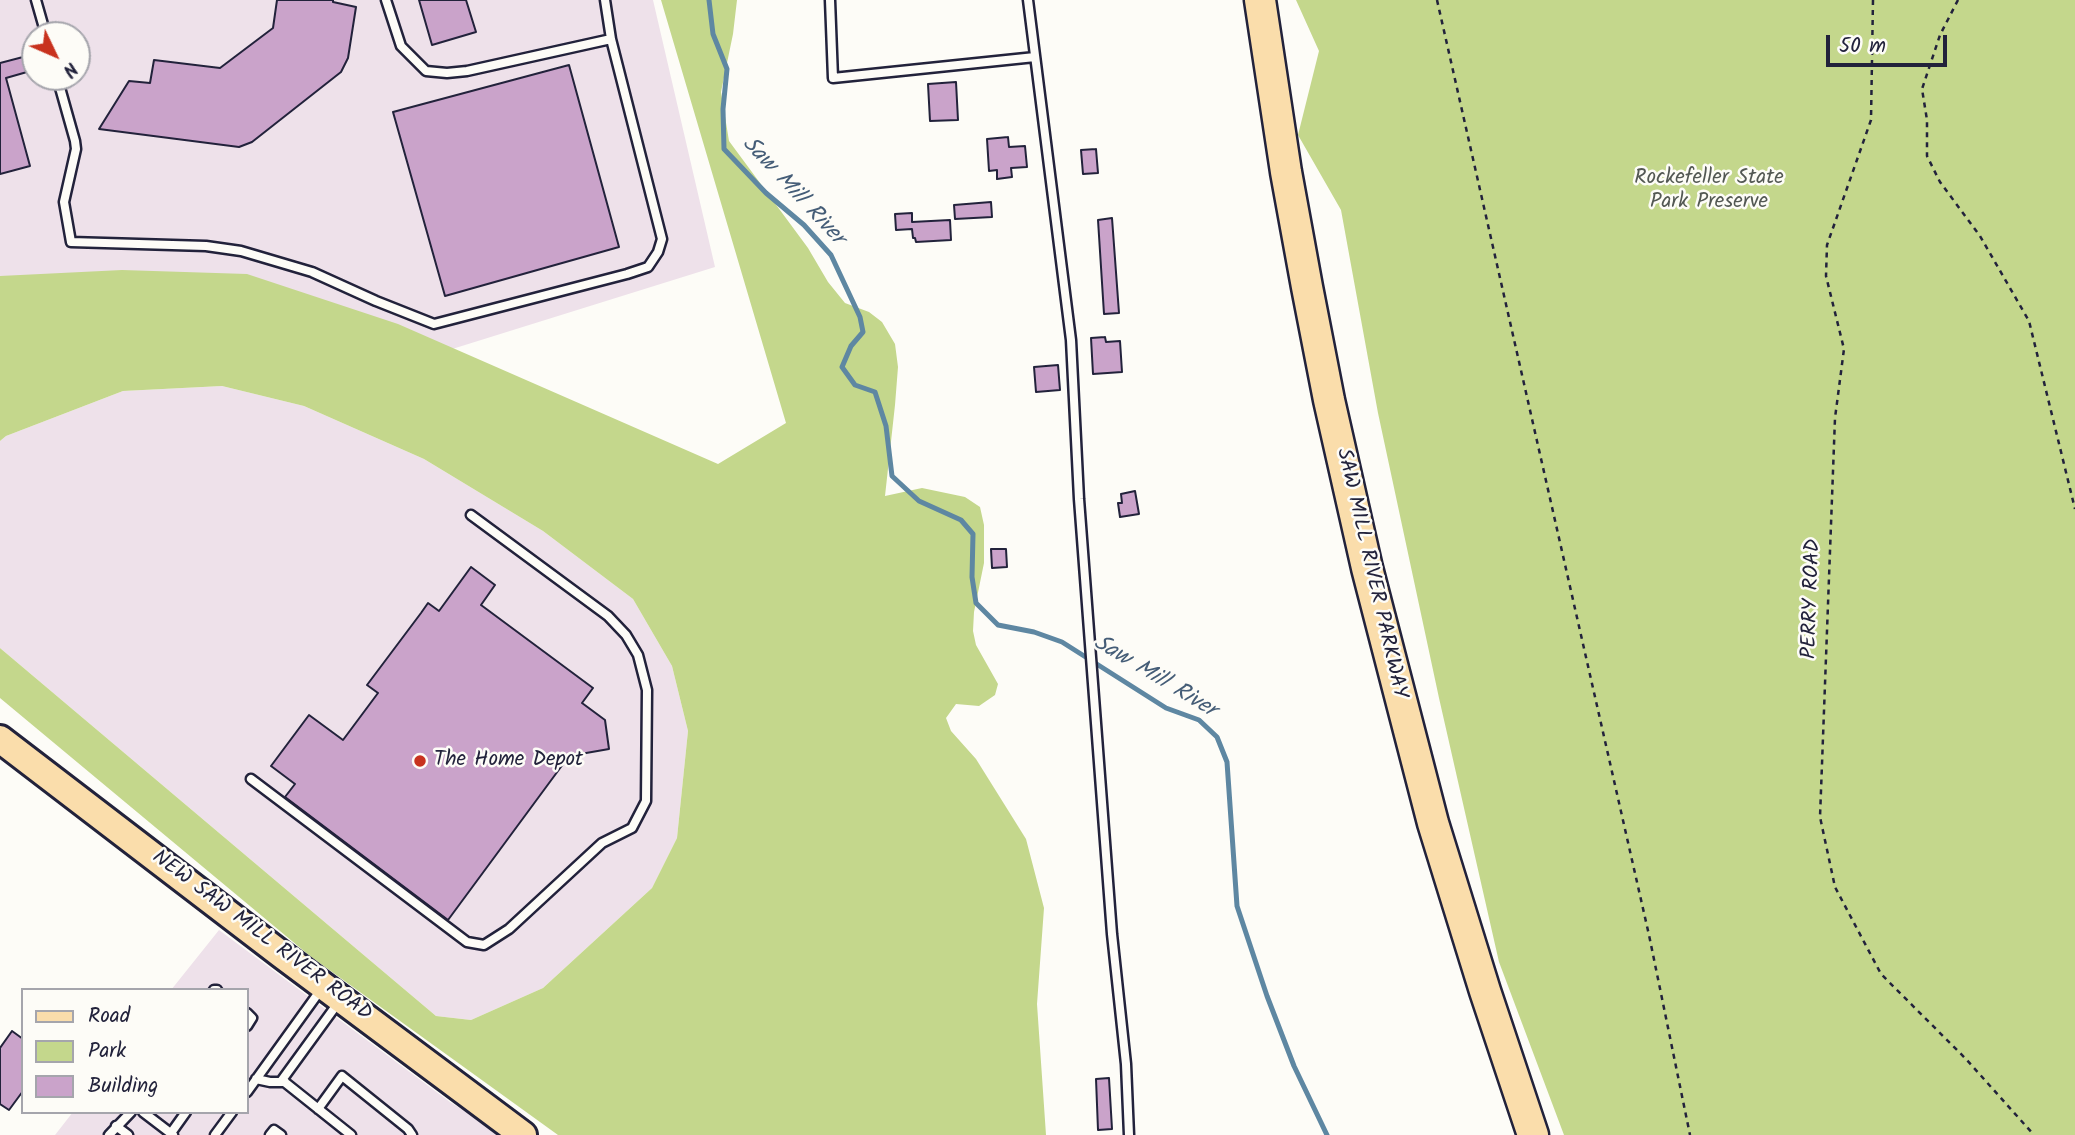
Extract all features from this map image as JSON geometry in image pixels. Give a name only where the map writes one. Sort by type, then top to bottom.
[{"type":"highway","name":"SAW MILL RIVER PARKWAY","points":[[1240,0],[1278,243],[1336,530],[1418,843],[1511,1135]]},
{"type":"highway","name":"SAW MILL RIVER PARKWAY","points":[[1260,0],[1284,161],[1307,287],[1367,568],[1433,823],[1533,1135]]},
{"type":"main road","name":"NEW SAW MILL RIVER ROAD","points":[[0,739],[523,1135]]},
{"type":"lane","points":[[36,0],[42,21]]},
{"type":"lane","points":[[386,0],[401,46],[426,71],[447,74],[467,71],[611,39]]},
{"type":"lane","points":[[61,91],[76,149],[64,202],[71,242],[206,246],[241,251],[312,272],[435,324],[648,267],[658,252],[662,239],[611,39],[604,0]]},
{"type":"lane","points":[[830,0],[833,78],[1035,57]]},
{"type":"lane","points":[[1028,0],[1071,340],[1079,499],[1112,934],[1126,1064],[1129,1135]]},
{"type":"lane","points":[[251,779],[467,942],[484,945],[509,929],[602,843],[632,828],[646,801],[647,690],[638,655],[626,635],[608,616],[471,514]]},
{"type":"lane","points":[[248,1091],[332,992]]},
{"type":"lane","points":[[332,992],[282,1080],[351,1135]]},
{"type":"lane","points":[[318,1109],[342,1076],[408,1129],[411,1135]]},
{"type":"lane","points":[[256,1079],[285,1082]]},
{"type":"lane","points":[[109,1135],[129,1114]]},
{"type":"lane","points":[[146,1114],[172,1134],[185,1114]]},
{"type":"lane","points":[[215,1135],[231,1114]]},
{"type":"lane","points":[[116,1126],[128,1135]]},
{"type":"lane","points":[[270,1135],[274,1130],[281,1135]]},
{"type":"path","points":[[1437,0],[1649,935],[1690,1135]]},
{"type":"path","name":"PERRY ROAD","points":[[1873,0],[1871,120],[1828,245],[1826,276],[1844,349],[1835,418],[1820,817],[1835,887],[1881,974],[1966,1059],[2034,1135]]},
{"type":"path","points":[[1958,0],[1940,35],[1922,89],[1927,120],[1927,156],[1940,182],[1980,236],[2029,321],[2075,509]]},
{"type":"shaded area","points":[[0,0],[653,0],[715,267],[433,355],[0,315]]},
{"type":"shaded area","points":[[222,386],[304,406],[424,459],[543,531],[633,599],[672,666],[688,731],[677,838],[652,888],[543,988],[471,1020],[436,1016],[0,648],[0,441],[6,436],[123,391]]},
{"type":"shaded area","points":[[219,930],[450,1102],[503,1135],[55,1135],[71,1114],[248,1114],[248,988],[173,988]]},
{"type":"green space","points":[[661,0],[737,0],[721,92],[729,141],[845,303],[869,312],[882,322],[895,344],[898,367],[885,496],[922,488],[965,497],[980,507],[984,525],[984,563],[973,631],[976,645],[998,684],[995,695],[979,706],[956,704],[946,718],[951,731],[976,759],[1026,839],[1044,908],[1037,1004],[1046,1135],[558,1135],[310,956],[0,698],[0,648],[436,1016],[471,1020],[543,988],[652,888],[677,838],[688,731],[672,666],[633,599],[543,531],[424,459],[304,406],[222,386],[123,391],[6,436],[0,441],[0,276],[122,270],[247,274],[398,324],[718,464],[786,423]]},
{"type":"green space","name":"Rockefeller State Park Preserve","points":[[1296,0],[2075,0],[2075,1135],[1564,1135],[1499,962],[1378,413],[1341,210],[1298,135],[1319,51]]},
{"type":"building","points":[[277,0],[333,0],[356,7],[348,58],[341,72],[252,142],[239,147],[99,129],[129,81],[150,83],[154,60],[220,68],[273,28]]},
{"type":"building","points":[[419,0],[466,0],[476,32],[432,45]]},
{"type":"building","points":[[21,58],[21,74],[6,78],[30,166],[0,174],[0,63]]},
{"type":"building","points":[[569,65],[619,247],[445,296],[393,112]]},
{"type":"building","points":[[956,82],[958,120],[930,121],[928,84]]},
{"type":"building","points":[[1008,137],[1009,147],[1025,146],[1027,167],[1011,168],[1012,177],[997,179],[997,170],[989,171],[987,139]]},
{"type":"building","points":[[1096,149],[1098,173],[1083,174],[1081,150]]},
{"type":"building","points":[[991,202],[992,217],[955,219],[954,205]]},
{"type":"building","points":[[912,213],[912,222],[950,220],[951,240],[916,242],[912,229],[896,230],[895,214]]},
{"type":"building","points":[[1112,218],[1119,313],[1104,314],[1098,220]]},
{"type":"building","points":[[1105,337],[1106,342],[1120,341],[1122,372],[1093,374],[1091,338]]},
{"type":"building","points":[[1058,365],[1060,390],[1036,392],[1034,367]]},
{"type":"building","points":[[1135,491],[1139,514],[1120,517],[1118,503],[1122,503],[1121,494]]},
{"type":"building","points":[[991,549],[1006,549],[1007,567],[992,568]]},
{"type":"building","name":"The Home Depot","points":[[471,567],[495,585],[481,605],[593,688],[582,703],[605,720],[609,749],[569,756],[448,920],[285,797],[295,784],[271,766],[309,715],[343,740],[378,693],[367,685],[428,603],[439,611]]},
{"type":"building","points":[[12,1031],[21,1038],[21,1094],[9,1110],[0,1104],[0,1048]]},
{"type":"building","points":[[1109,1078],[1112,1129],[1098,1130],[1096,1079]]},
{"type":"waterway","name":"Saw Mill River","points":[[709,0],[713,34],[727,69],[723,109],[724,149],[766,193],[804,225],[831,255],[860,317],[863,332],[851,346],[842,367],[855,385],[875,392],[886,426],[892,476],[919,501],[961,520],[973,534],[972,577],[976,603],[998,625],[1034,632],[1062,642],[1166,708],[1199,720],[1217,737],[1227,762],[1237,906],[1294,1066],[1327,1135]]},
{"type":"place","name":"The Home Depot","points":[[420,761]]}]
